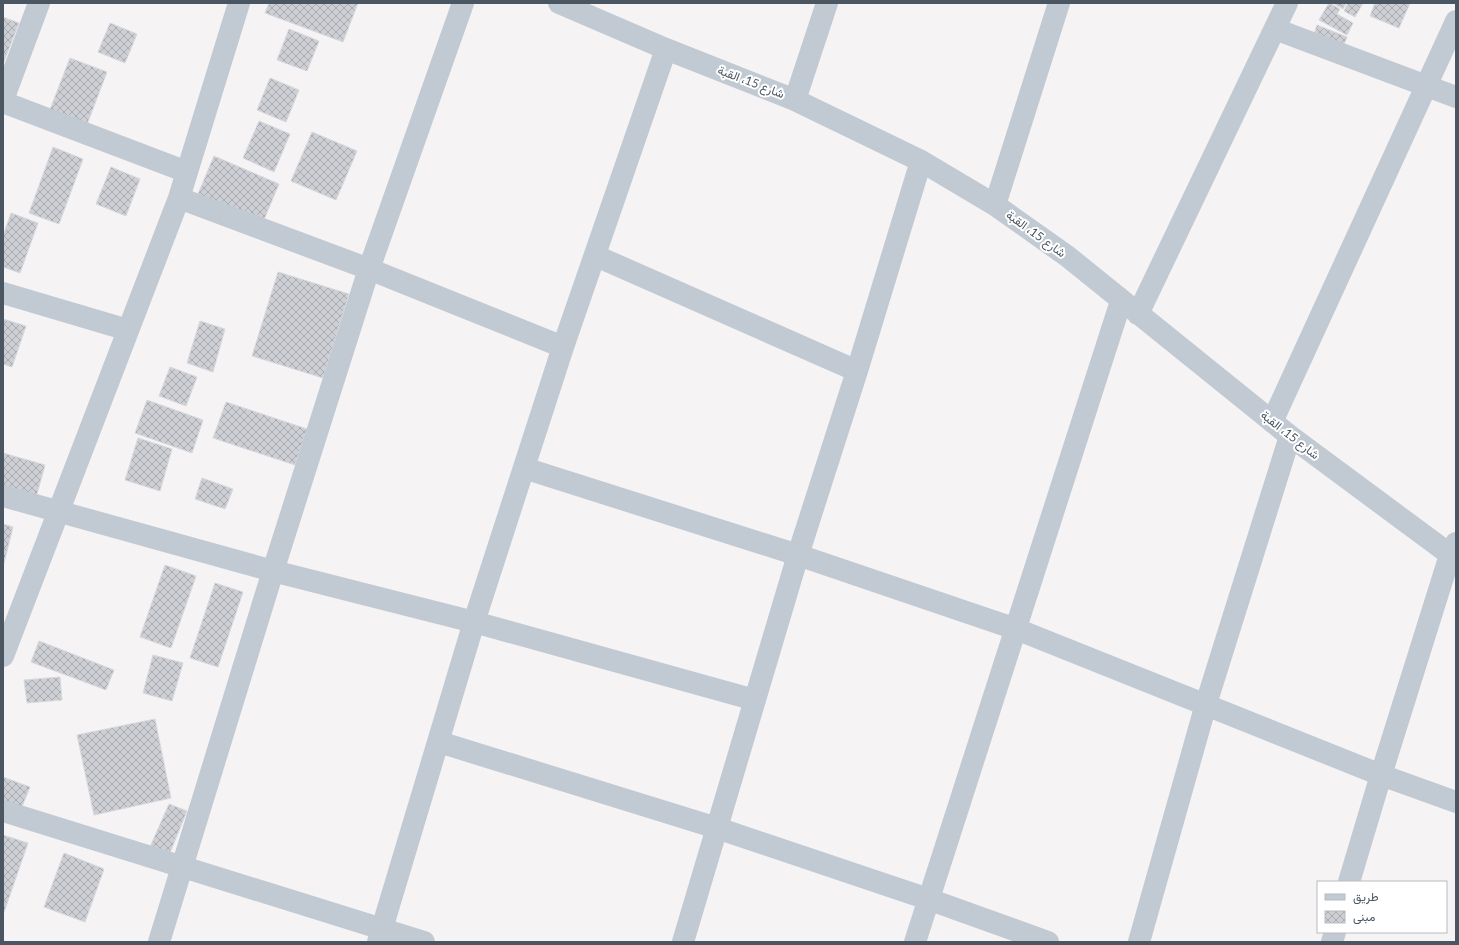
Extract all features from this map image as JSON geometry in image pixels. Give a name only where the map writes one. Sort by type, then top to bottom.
[{"type":"street","points":[[39,3],[3,101],[187,172]]},
{"type":"street","points":[[3,656],[179,198],[239,3]]},
{"type":"street","points":[[159,942],[273,571],[369,269],[463,3]]},
{"type":"street","points":[[795,100],[827,3]]},
{"type":"street","points":[[995,206],[1059,3]]},
{"type":"street","points":[[1138,314],[1287,3]]},
{"type":"street","name":"شارع 15، القبة","points":[[569,5],[666,49],[795,100],[921,161],[995,206],[1067,256],[1290,436],[1454,552]]},
{"type":"street","points":[[1272,422],[1456,21]]},
{"type":"street","points":[[1275,29],[1456,97]]},
{"type":"street","points":[[380,935],[474,622],[563,347],[596,256],[666,49]]},
{"type":"street","points":[[683,942],[798,555],[857,372],[921,161]]},
{"type":"street","points":[[179,198],[369,269],[563,347]]},
{"type":"street","points":[[596,256],[857,372]]},
{"type":"street","points":[[3,293],[128,330]]},
{"type":"street","points":[[915,942],[1121,301]]},
{"type":"street","points":[[1139,942],[1206,704],[1290,436]]},
{"type":"street","points":[[524,468],[798,555],[1016,629],[1381,775],[1456,802]]},
{"type":"street","points":[[3,496],[58,510],[273,571],[474,622],[755,700]]},
{"type":"street","points":[[1349,881],[1381,775],[1454,552]]},
{"type":"street","points":[[438,742],[717,828],[928,899],[1048,942]]},
{"type":"street","points":[[3,811],[182,866],[380,935],[424,942]]},
{"type":"building","points":[[269,3],[358,3],[343,42],[265,13]]},
{"type":"building","points":[[1329,3],[1340,9],[1337,14],[1353,23],[1347,35],[1319,20]]},
{"type":"building","points":[[1333,3],[1346,3],[1343,9]]},
{"type":"building","points":[[1348,3],[1363,3],[1355,17],[1344,11]]},
{"type":"building","points":[[1375,3],[1410,3],[1399,28],[1370,16]]},
{"type":"building","points":[[3,17],[19,23],[3,64]]},
{"type":"building","points":[[110,23],[137,34],[125,63],[98,52]]},
{"type":"building","points":[[1317,25],[1347,37],[1342,49],[1313,37]]},
{"type":"building","points":[[289,29],[319,41],[307,71],[277,60]]},
{"type":"building","points":[[70,58],[107,72],[86,127],[49,112]]},
{"type":"building","points":[[270,78],[299,90],[286,122],[257,110]]},
{"type":"building","points":[[259,121],[290,134],[274,172],[243,158]]},
{"type":"building","points":[[312,132],[357,151],[336,200],[291,181]]},
{"type":"building","points":[[53,147],[83,159],[59,224],[29,213]]},
{"type":"building","points":[[214,156],[279,184],[263,222],[198,194]]},
{"type":"building","points":[[111,167],[140,179],[126,216],[96,204]]},
{"type":"building","points":[[11,213],[38,223],[20,273],[3,267],[3,236]]},
{"type":"building","points":[[278,272],[349,294],[323,378],[252,356]]},
{"type":"building","points":[[3,319],[26,326],[12,367],[3,364]]},
{"type":"building","points":[[200,321],[225,329],[213,372],[187,363]]},
{"type":"building","points":[[170,367],[197,377],[186,406],[159,396]]},
{"type":"building","points":[[147,400],[203,420],[192,453],[135,433]]},
{"type":"building","points":[[226,402],[307,429],[295,465],[213,438]]},
{"type":"building","points":[[138,438],[172,449],[160,491],[125,480]]},
{"type":"building","points":[[3,453],[45,465],[35,501],[3,492]]},
{"type":"building","points":[[202,478],[233,489],[225,509],[195,499]]},
{"type":"building","points":[[3,524],[13,527],[3,567]]},
{"type":"building","points":[[165,565],[196,576],[171,648],[140,637]]},
{"type":"building","points":[[215,583],[243,592],[218,667],[190,658]]},
{"type":"building","points":[[39,641],[114,670],[106,690],[31,662]]},
{"type":"building","points":[[153,655],[183,663],[172,701],[143,693]]},
{"type":"building","points":[[60,677],[62,700],[27,703],[24,680]]},
{"type":"building","points":[[155,719],[171,798],[94,815],[77,735]]},
{"type":"building","points":[[3,777],[30,787],[21,809],[3,802]]},
{"type":"building","points":[[169,804],[187,811],[169,855],[150,847]]},
{"type":"building","points":[[3,835],[28,843],[3,915]]},
{"type":"building","points":[[64,853],[104,869],[85,922],[44,907]]}]
